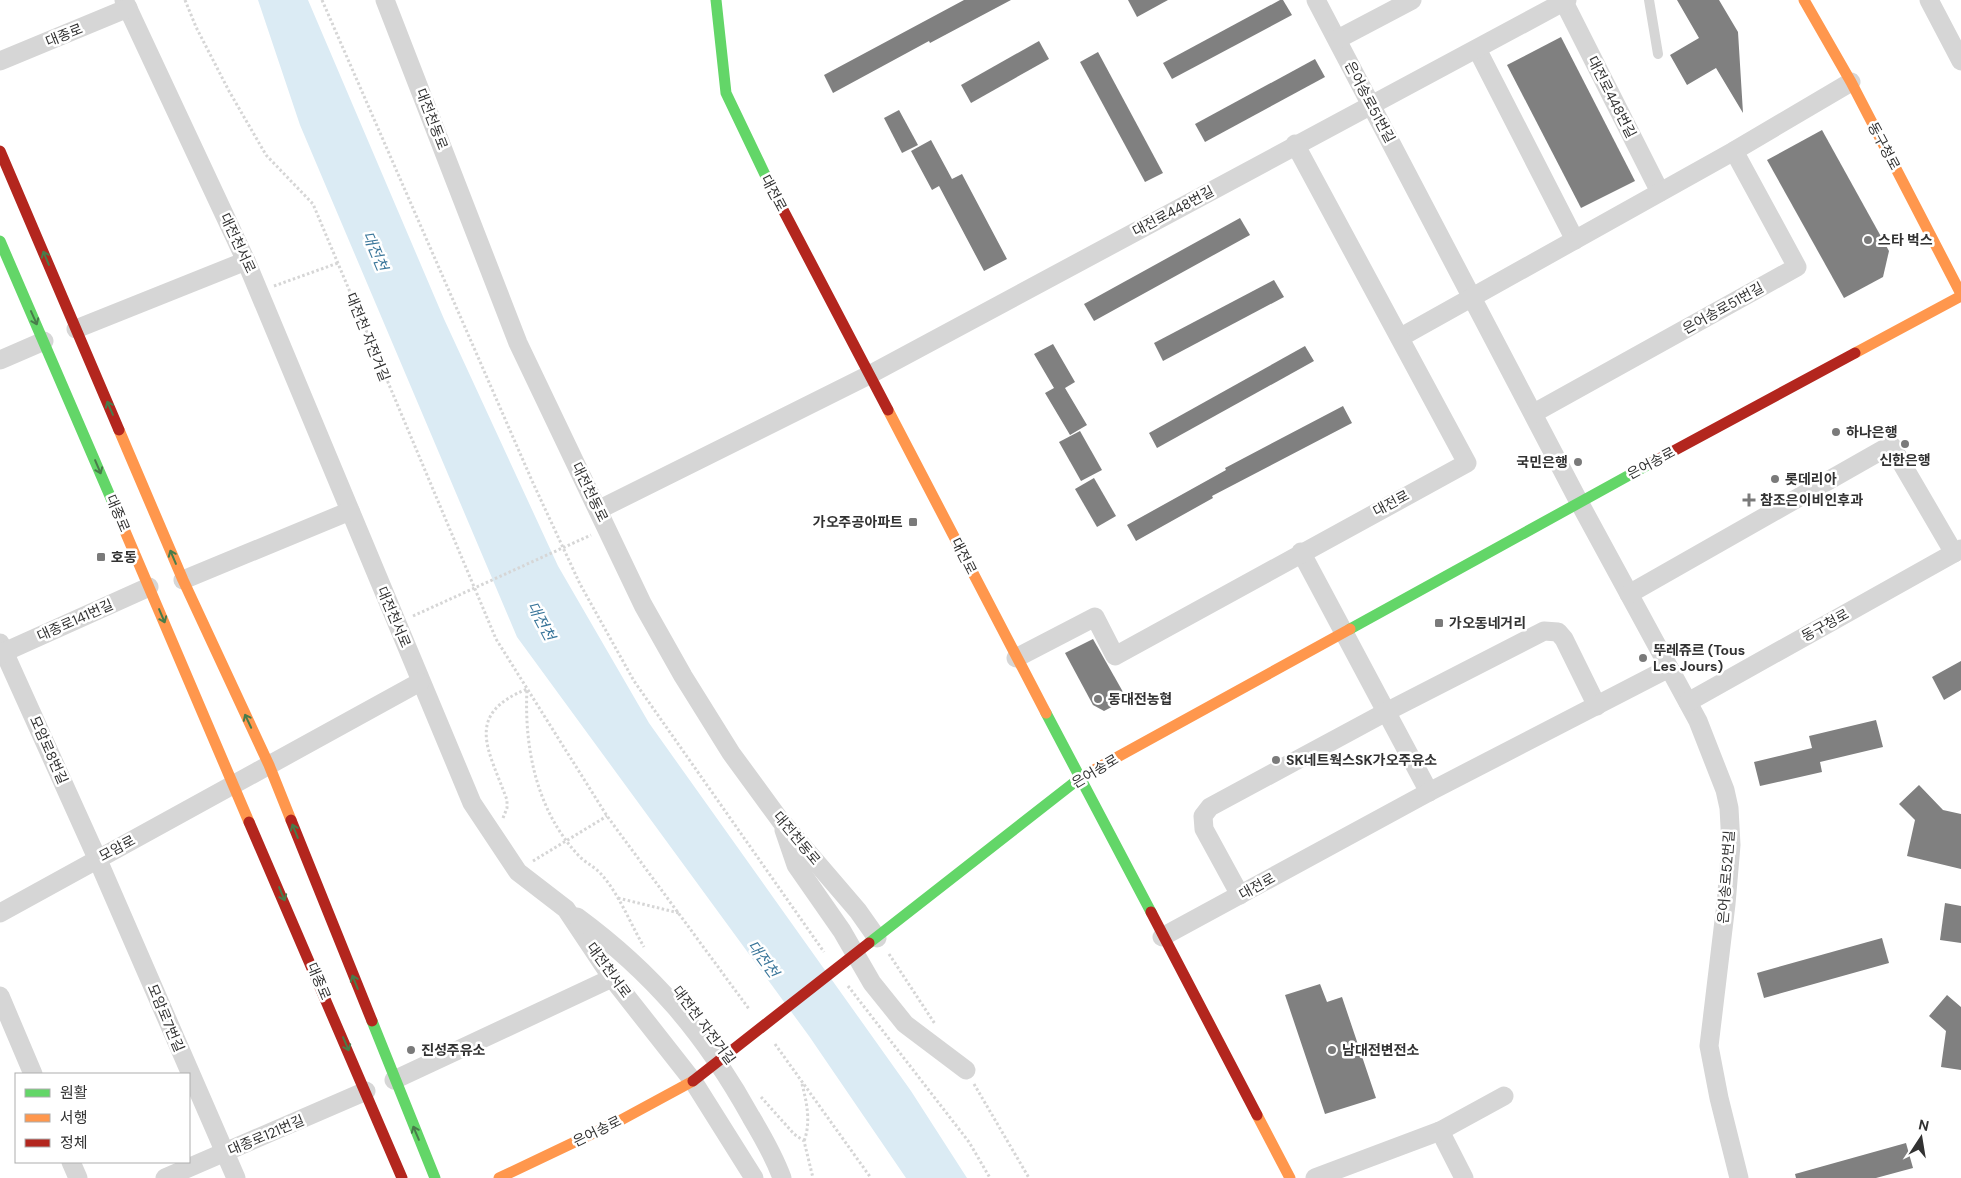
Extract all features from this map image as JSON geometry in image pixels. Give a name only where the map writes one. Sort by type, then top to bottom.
[{"type":"main road","name":"대전로","points":[[716,0],[726,93],[751,148],[1162,937],[1290,1178]]},
{"type":"main road","name":"동구청로","points":[[1804,0],[1822,35],[1851,82],[1961,295]]},
{"type":"main road","points":[[0,151],[183,580],[269,765],[435,1178]]},
{"type":"main road","name":"대종로","points":[[0,241],[402,1178]]},
{"type":"main road","name":"은어송로","points":[[499,1178],[621,1120],[693,1081],[1080,778],[1579,502],[1961,295]]},
{"type":"street","name":"대전천동로","points":[[385,0],[518,343],[643,605],[683,676],[731,753],[780,820],[858,912],[873,941]]},
{"type":"street","name":"은어송로51번길","points":[[1316,0],[1579,502]]},
{"type":"street","points":[[1338,39],[1412,0]]},
{"type":"street","points":[[1929,0],[1961,61]]},
{"type":"street","name":"대전로448번길","points":[[869,375],[1296,144],[1566,1],[1660,192]]},
{"type":"street","name":"대종로","points":[[0,61],[126,4]]},
{"type":"street","name":"대전천서로","points":[[126,4],[246,261],[472,803],[518,872],[566,909],[612,978],[693,1081],[754,1178]]},
{"type":"street","points":[[1477,49],[1575,240]]},
{"type":"street","points":[[1401,337],[1734,151],[1851,82]]},
{"type":"street","name":"대전로","points":[[1016,658],[1095,617],[1115,656],[1467,462],[1296,144]]},
{"type":"street","name":"은어송로51번길","points":[[1534,413],[1797,267],[1734,151]]},
{"type":"street","points":[[76,329],[246,261]]},
{"type":"street","points":[[0,360],[44,341]]},
{"type":"street","points":[[598,510],[869,375]]},
{"type":"street","points":[[1630,594],[1891,445],[1957,551]]},
{"type":"street","name":"은어송로52번길","points":[[1579,502],[1698,721],[1725,790],[1729,808],[1731,845],[1710,1046],[1724,1118],[1739,1178]]},
{"type":"street","points":[[183,580],[350,511]]},
{"type":"street","name":"동구청로","points":[[1688,702],[1957,551]]},
{"type":"street","points":[[1301,552],[1429,792]]},
{"type":"street","name":"대종로141번길","points":[[1,649],[149,587]]},
{"type":"street","points":[[1240,895],[1204,829],[1203,816],[1210,807],[1386,712],[1544,630],[1558,632],[1564,639],[1596,706]]},
{"type":"street","name":"모암로8번길","points":[[1,649],[97,858]]},
{"type":"street","name":"대전로","points":[[1162,937],[1429,792],[1669,668]]},
{"type":"street","points":[[235,785],[420,682]]},
{"type":"street","name":"모암로","points":[[0,913],[97,858],[235,785]]},
{"type":"street","points":[[780,820],[796,865],[842,931],[872,983],[905,1024],[966,1070]]},
{"type":"street","name":"모암로7번길","points":[[97,858],[236,1178]]},
{"type":"street","points":[[566,909],[606,938],[647,975],[688,1021],[728,1074],[775,1158],[782,1178]]},
{"type":"street","points":[[394,1080],[612,978]]},
{"type":"street","points":[[0,996],[34,1073]]},
{"type":"street","name":"대종로121번길","points":[[165,1178],[366,1091]]},
{"type":"street","points":[[1315,1178],[1440,1131],[1504,1096]]},
{"type":"street","points":[[1440,1131],[1464,1178]]},
{"type":"street","points":[[71,1163],[78,1178]]},
{"type":"lane","points":[[1649,0],[1658,54]]},
{"type":"path","name":"대전천 자전거길","points":[[185,0],[191,16],[229,91],[266,156],[313,204],[496,639],[607,816],[753,1014]]},
{"type":"path","points":[[259,292],[338,263]]},
{"type":"path","points":[[396,624],[595,533]]},
{"type":"path","name":"대전천 자전거길","points":[[526,689],[528,746],[537,781],[550,816],[581,857],[601,874],[618,898],[646,950]]},
{"type":"path","points":[[491,831],[505,817],[507,800],[486,741],[486,722],[498,704],[526,689]]},
{"type":"path","points":[[550,849],[607,816]]},
{"type":"path","points":[[618,898],[680,913]]},
{"type":"path","points":[[769,1036],[871,1178]]},
{"type":"path","points":[[801,1081],[808,1117],[808,1132],[804,1141],[813,1178]]},
{"type":"path","points":[[755,1091],[781,1117],[794,1134],[804,1141]]},
{"type":"water","name":"대전천","points":[[258,0],[308,0],[444,319],[558,566],[649,723],[911,1091],[967,1178],[906,1178],[809,1036],[517,637],[300,125]]},
{"type":"building","points":[[964,0],[1011,0],[930,43],[929,41],[833,93],[824,75]]},
{"type":"building","points":[[1128,0],[1168,0],[1137,17]]},
{"type":"building","points":[[1283,0],[1292,15],[1172,79],[1163,63]]},
{"type":"building","points":[[1677,0],[1719,0],[1738,32],[1743,113],[1716,68],[1687,85],[1670,55],[1699,38]]},
{"type":"building","points":[[1561,37],[1635,181],[1581,208],[1507,65]]},
{"type":"building","points":[[1039,41],[1049,59],[971,103],[961,85]]},
{"type":"building","points":[[1098,52],[1163,173],[1145,182],[1080,62]]},
{"type":"building","points":[[1315,59],[1325,77],[1205,142],[1195,124]]},
{"type":"building","points":[[899,110],[918,145],[902,153],[884,118]]},
{"type":"building","points":[[1822,130],[1889,251],[1883,277],[1844,298],[1767,160]]},
{"type":"building","points":[[931,140],[952,179],[962,174],[1007,259],[984,271],[939,186],[932,190],[911,151]]},
{"type":"building","points":[[1240,218],[1250,235],[1094,321],[1084,304]]},
{"type":"building","points":[[1274,280],[1284,297],[1163,361],[1154,343]]},
{"type":"building","points":[[1053,344],[1075,382],[1065,388],[1087,425],[1070,435],[1045,393],[1054,388],[1034,354]]},
{"type":"building","points":[[1305,346],[1314,361],[1157,448],[1149,433]]},
{"type":"building","points":[[1343,406],[1352,423],[1212,496],[1213,498],[1136,541],[1127,525],[1226,470],[1225,468]]},
{"type":"building","points":[[1080,431],[1102,470],[1081,481],[1059,442]]},
{"type":"building","points":[[1094,478],[1116,516],[1097,527],[1075,489]]},
{"type":"building","points":[[1093,639],[1127,699],[1104,711],[1093,705],[1065,653]]},
{"type":"building","points":[[1961,661],[1961,690],[1944,700],[1932,677]]},
{"type":"building","points":[[1876,720],[1883,747],[1820,762],[1822,772],[1760,786],[1754,762],[1812,748],[1809,736]]},
{"type":"building","points":[[1919,785],[1943,810],[1961,814],[1961,869],[1907,856],[1915,820],[1899,804]]},
{"type":"building","points":[[1945,903],[1961,906],[1961,943],[1940,940]]},
{"type":"building","points":[[1882,938],[1889,963],[1764,998],[1757,973]]},
{"type":"building","name":"남대전변전소","points":[[1320,984],[1327,1002],[1342,997],[1376,1098],[1325,1114],[1285,995]]},
{"type":"building","points":[[1947,995],[1961,1007],[1961,1070],[1941,1067],[1946,1031],[1929,1016]]},
{"type":"building","points":[[1906,1143],[1913,1168],[1876,1178],[1796,1178],[1795,1174]]},
{"type":"traffic: fast","points":[[716,0],[726,93],[769,183]]},
{"type":"traffic: fast","points":[[0,241],[116,510]]},
{"type":"traffic: fast","points":[[1350,629],[1653,462]]},
{"type":"traffic: fast","points":[[1046,713],[1151,912]]},
{"type":"traffic: fast","points":[[869,943],[1080,778],[1092,771]]},
{"type":"traffic: fast","points":[[372,1021],[435,1178]]},
{"type":"traffic: slow","points":[[1804,0],[1851,82],[1961,294]]},
{"type":"traffic: slow","points":[[1855,353],[1961,296]]},
{"type":"traffic: slow","points":[[888,410],[1046,713]]},
{"type":"traffic: slow","points":[[119,430],[183,580],[269,765],[291,820]]},
{"type":"traffic: slow","points":[[116,510],[249,822]]},
{"type":"traffic: slow","points":[[1092,771],[1350,629]]},
{"type":"traffic: slow","points":[[499,1178],[621,1120],[693,1081]]},
{"type":"traffic: slow","points":[[1257,1115],[1290,1178]]},
{"type":"traffic: jam","points":[[0,151],[119,430]]},
{"type":"traffic: jam","points":[[769,183],[888,410]]},
{"type":"traffic: jam","points":[[1653,462],[1855,353]]},
{"type":"traffic: jam","points":[[291,820],[372,1021]]},
{"type":"traffic: jam","points":[[249,822],[402,1178]]},
{"type":"traffic: jam","points":[[1151,912],[1257,1115]]},
{"type":"traffic: jam","points":[[693,1081],[869,943]]},
{"type":"place","name":"스타 벅스","points":[[1868,240]]},
{"type":"place","name":"하나은행","points":[[1836,432]]},
{"type":"place","name":"신한은행","points":[[1905,444]]},
{"type":"place","name":"국민은행","points":[[1578,462]]},
{"type":"place","name":"롯데리아","points":[[1775,479]]},
{"type":"place","name":"참조은이비인후과","points":[[1749,500]]},
{"type":"place","name":"가오주공아파트","points":[[913,522]]},
{"type":"place","name":"호동","points":[[101,557]]},
{"type":"place","name":"가오동네거리","points":[[1439,623]]},
{"type":"place","name":"뚜레쥬르 (Tous Les Jours)","points":[[1643,658]]},
{"type":"place","name":"동대전농협","points":[[1098,699]]},
{"type":"place","name":"SK네트웍스SK가오주유소","points":[[1276,760]]},
{"type":"place","name":"진성주유소","points":[[411,1050]]},
{"type":"place","name":"남대전변전소","points":[[1332,1050]]}]
